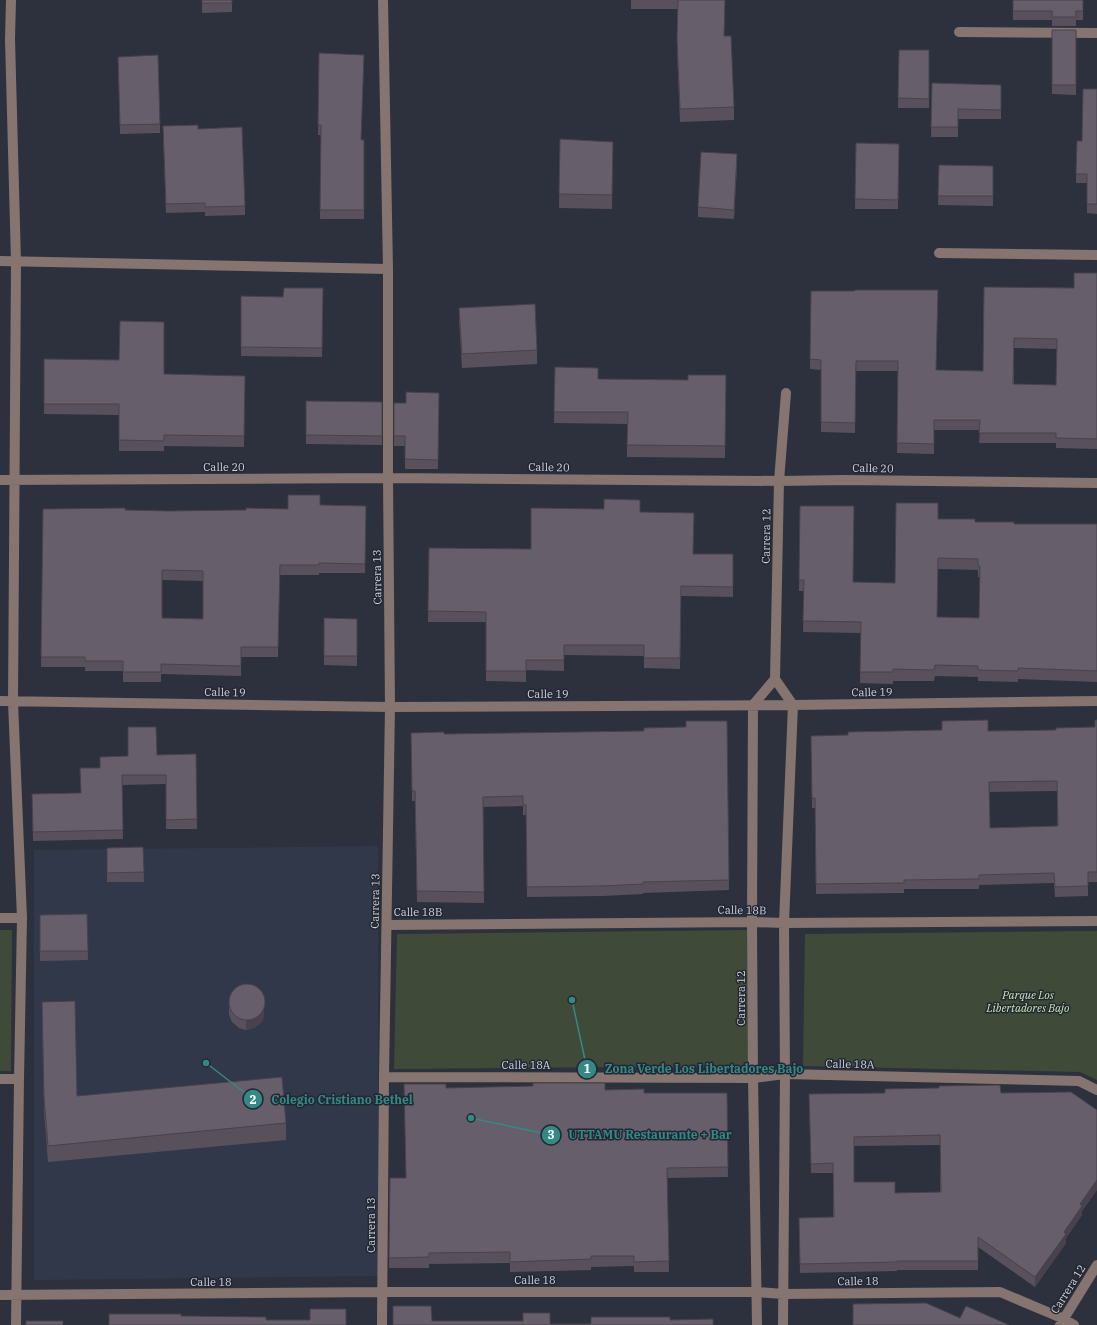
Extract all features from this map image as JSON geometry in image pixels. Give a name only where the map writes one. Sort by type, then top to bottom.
[{"type":"street","points":[[11,0],[5,39],[16,262],[13,702],[22,918],[16,1325]]},
{"type":"street","name":"Carrera 13","points":[[382,1325],[384,1077],[390,707],[388,269],[383,0]]},
{"type":"street","points":[[958,32],[1097,34]]},
{"type":"street","points":[[939,253],[1097,255]]},
{"type":"street","points":[[0,262],[388,269]]},
{"type":"street","name":"Carrera 12","points":[[775,679],[779,481],[786,393]]},
{"type":"street","name":"Calle 20","points":[[0,480],[388,478],[779,481],[844,480],[1097,483]]},
{"type":"street","points":[[754,705],[775,679],[793,705],[784,923],[785,1074],[783,1325]]},
{"type":"street","name":"Calle 19","points":[[0,701],[390,707],[793,705],[1097,701]]},
{"type":"street","name":"Carrera 12","points":[[754,705],[752,922],[757,1325]]},
{"type":"street","points":[[0,918],[22,918]]},
{"type":"street","name":"Calle 18B","points":[[387,925],[1097,921]]},
{"type":"street","name":"Calle 18A","points":[[384,1077],[753,1078],[785,1074],[1079,1081],[1097,1090]]},
{"type":"street","points":[[0,1079],[19,1079]]},
{"type":"street","name":"Carrera 12","points":[[1062,1322],[1097,1265]]},
{"type":"street","name":"Calle 18","points":[[0,1295],[383,1292],[757,1292],[783,1294],[1000,1292],[1062,1322],[1074,1325]]},
{"type":"shaded area","points":[[378,846],[378,1276],[34,1280],[34,850]]},
{"type":"green space","points":[[0,930],[12,930],[11,1071],[0,1071]]},
{"type":"green space","points":[[747,930],[749,1066],[394,1069],[397,934]]},
{"type":"green space","name":"Parque Los Libertadores Bajo","points":[[1097,931],[1097,1080],[1080,1072],[803,1066],[805,934]]},
{"type":"building","points":[[202,0],[232,0],[232,3],[202,3]]},
{"type":"building","points":[[678,0],[725,0],[724,36],[731,36],[734,107],[680,109],[677,38]]},
{"type":"building","points":[[1013,0],[1083,0],[1083,11],[1076,11],[1076,17],[1052,17],[1052,11],[1013,11]]},
{"type":"building","points":[[1052,30],[1076,30],[1076,85],[1052,85]]},
{"type":"building","points":[[899,50],[929,50],[929,99],[898,98]]},
{"type":"building","points":[[319,53],[364,55],[361,140],[364,140],[364,210],[320,210],[321,125],[318,125]]},
{"type":"building","points":[[158,55],[160,124],[120,125],[118,57]]},
{"type":"building","points":[[932,83],[1001,85],[1001,110],[958,109],[958,127],[931,127]]},
{"type":"building","points":[[1083,89],[1097,89],[1097,204],[1087,204],[1087,174],[1076,174],[1077,141],[1082,141]]},
{"type":"building","points":[[198,125],[198,129],[242,127],[245,206],[205,207],[205,203],[166,204],[163,126]]},
{"type":"building","points":[[560,139],[613,142],[612,195],[559,194]]},
{"type":"building","points":[[856,143],[899,144],[898,200],[855,199]]},
{"type":"building","points":[[701,152],[737,154],[734,210],[698,207]]},
{"type":"building","points":[[939,165],[993,166],[993,196],[938,196]]},
{"type":"building","points":[[1074,273],[1097,273],[1097,439],[1056,438],[1056,433],[979,433],[980,420],[934,420],[934,444],[897,443],[898,361],[856,361],[855,423],[821,422],[821,360],[810,359],[811,291],[938,290],[936,370],[983,371],[984,287],[1074,288]],"holes":[[[1014,338],[1057,339],[1056,385],[1013,384]]]},
{"type":"building","points":[[284,288],[323,288],[322,348],[241,347],[241,296],[283,297]]},
{"type":"building","points":[[535,304],[537,350],[462,354],[459,308]]},
{"type":"building","points":[[120,321],[164,322],[164,374],[245,376],[244,436],[164,435],[164,441],[119,440],[119,404],[44,404],[44,359],[119,360]]},
{"type":"building","points":[[555,367],[598,368],[598,379],[688,380],[688,375],[726,375],[725,446],[627,445],[628,412],[554,412]]},
{"type":"building","points":[[406,392],[439,393],[438,460],[405,459],[405,436],[394,436],[394,403],[406,403]]},
{"type":"building","points":[[306,401],[382,402],[382,436],[306,435]]},
{"type":"building","points":[[288,495],[320,495],[320,505],[366,506],[365,564],[319,563],[319,565],[280,565],[278,647],[241,647],[241,666],[161,664],[161,672],[123,672],[123,661],[85,661],[85,657],[41,657],[43,509],[125,508],[125,510],[168,511],[246,510],[246,508],[288,509]],"holes":[[[162,570],[203,571],[203,619],[162,618]]]},
{"type":"building","points":[[604,499],[640,500],[640,512],[694,513],[693,554],[733,554],[733,587],[681,586],[680,658],[644,658],[644,645],[564,645],[564,660],[526,660],[526,671],[486,671],[486,612],[428,611],[429,548],[531,549],[531,508],[604,509]]},
{"type":"building","points":[[896,503],[938,503],[938,519],[975,519],[975,522],[1014,522],[1014,524],[1097,524],[1097,671],[1018,668],[1018,671],[978,670],[978,666],[935,665],[934,670],[893,669],[893,672],[860,672],[861,622],[803,621],[804,580],[799,580],[800,506],[854,506],[853,582],[895,583]],"holes":[[[938,558],[978,559],[978,566],[980,566],[979,618],[937,617]]]},
{"type":"building","points":[[324,618],[357,619],[357,656],[324,656]]},
{"type":"building","points":[[988,720],[988,731],[1056,730],[1056,728],[1095,727],[1095,720],[1097,720],[1097,872],[1088,872],[1088,886],[1055,887],[1054,873],[979,875],[979,879],[904,880],[904,883],[816,884],[815,798],[812,798],[811,736],[848,735],[848,732],[942,730],[942,721]],"holes":[[[1057,781],[1058,826],[990,828],[989,782]]]},
{"type":"building","points":[[686,721],[727,721],[729,880],[643,882],[643,884],[603,886],[527,887],[526,805],[523,805],[523,796],[483,797],[484,892],[417,891],[415,791],[412,791],[411,733],[444,732],[444,734],[644,731],[644,728],[686,727]]},
{"type":"building","points":[[128,727],[156,727],[157,755],[196,754],[197,819],[166,820],[166,775],[122,775],[123,830],[33,832],[32,794],[81,793],[80,768],[100,768],[100,757],[128,756]]},
{"type":"building","points":[[143,847],[144,872],[107,873],[107,848]]},
{"type":"building","points":[[87,914],[88,951],[40,951],[40,915]]},
{"type":"building","points":[[247,984],[257,987],[262,992],[265,1002],[262,1012],[257,1017],[247,1020],[237,1017],[232,1012],[229,1002],[232,992],[237,987]]},
{"type":"building","points":[[75,1001],[77,1096],[282,1077],[286,1123],[48,1146],[44,1096],[42,1002]]},
{"type":"building","points":[[533,1083],[605,1083],[605,1090],[644,1089],[644,1093],[727,1093],[728,1167],[667,1168],[669,1261],[634,1262],[634,1256],[591,1256],[591,1259],[510,1262],[510,1252],[429,1253],[429,1257],[389,1258],[390,1178],[406,1178],[404,1084],[446,1084],[446,1088],[533,1086]]},
{"type":"building","points":[[1000,1085],[1001,1093],[1071,1092],[1097,1110],[1097,1180],[1080,1204],[1082,1206],[1064,1232],[1066,1234],[1035,1277],[978,1237],[978,1261],[897,1261],[800,1264],[799,1218],[834,1217],[833,1163],[811,1164],[809,1094],[885,1093],[885,1089],[939,1088],[939,1086]],"holes":[[[940,1135],[941,1192],[895,1193],[895,1182],[854,1182],[854,1137]]]},
{"type":"building","points":[[926,1303],[960,1318],[966,1306],[1009,1325],[853,1325],[853,1304]]},
{"type":"building","points":[[393,1306],[431,1306],[432,1321],[523,1321],[523,1313],[550,1313],[550,1324],[591,1324],[591,1317],[670,1317],[670,1320],[713,1319],[713,1325],[393,1325]]},
{"type":"building","points":[[310,1309],[346,1309],[346,1325],[109,1325],[109,1314],[181,1314],[181,1316],[266,1317],[266,1320],[310,1320]]},
{"type":"building","points":[[26,1321],[63,1321],[63,1325],[26,1325]]},
{"type":"place","name":"Zona Verde Los Libertadores Bajo","points":[[572,1000]]},
{"type":"place","name":"Colegio Cristiano Bethel","points":[[206,1063]]},
{"type":"place","name":"UTTAMU Restaurante + Bar","points":[[471,1118]]}]
